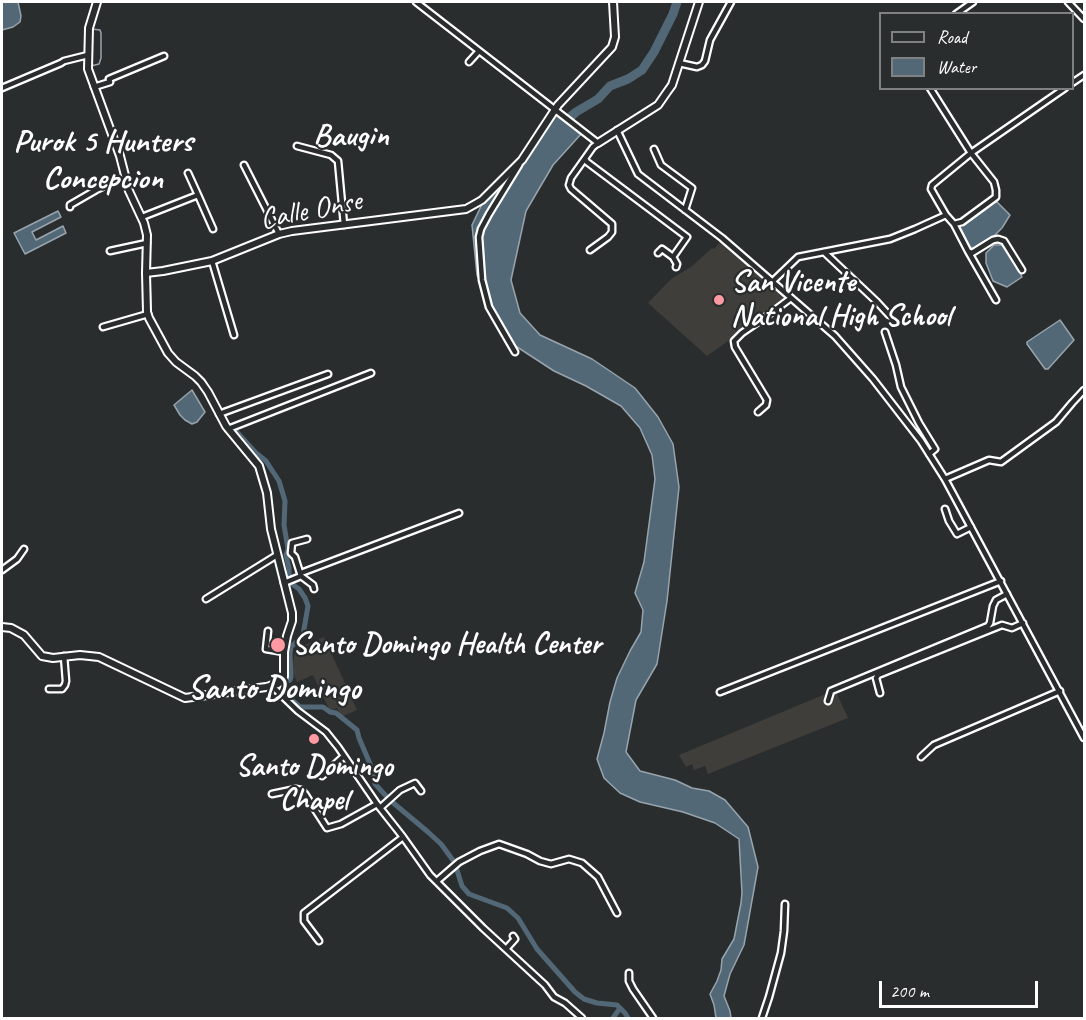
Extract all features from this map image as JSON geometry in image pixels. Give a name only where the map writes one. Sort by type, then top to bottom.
[{"type":"street","points":[[2,627],[11,628],[24,635],[42,656],[53,658],[80,655],[99,657],[185,698],[266,687],[278,684],[284,676],[284,652],[292,613],[288,581],[277,555],[267,494],[259,466],[228,429],[201,382],[168,353],[148,314],[149,272],[144,217],[130,192],[120,156],[88,69],[89,28],[97,2]]},
{"type":"street","points":[[416,2],[598,143]]},
{"type":"street","name":"Calle Onse","points":[[149,272],[212,261],[279,234],[466,209],[475,204],[522,160],[555,109],[612,47],[615,37],[614,2]]},
{"type":"street","points":[[590,250],[608,237],[613,229],[612,224],[571,189],[569,185],[571,178],[593,147],[658,105],[672,85],[699,2]]},
{"type":"street","points":[[679,63],[697,67],[702,65],[710,40],[731,2]]},
{"type":"street","points":[[959,12],[974,2]]},
{"type":"street","points":[[1068,2],[1084,19]]},
{"type":"street","points":[[469,62],[479,51]]},
{"type":"street","points":[[2,88],[64,61],[88,55]]},
{"type":"street","points":[[95,86],[110,82],[109,79],[164,56]]},
{"type":"street","points":[[931,90],[971,153],[994,182],[996,190],[996,197],[962,222],[954,224]]},
{"type":"street","points":[[996,300],[954,224],[931,189],[932,185],[971,153],[1062,90]]},
{"type":"street","points":[[617,130],[638,174],[722,238],[835,336],[873,379],[921,441],[945,479],[1084,738]]},
{"type":"street","points":[[297,146],[331,155],[338,161],[344,225]]},
{"type":"street","points":[[654,149],[661,165],[692,188],[685,210]]},
{"type":"street","points":[[585,159],[687,237],[673,257]]},
{"type":"street","points":[[515,352],[489,307],[482,280],[479,237],[489,214],[522,160]]},
{"type":"street","points":[[244,165],[279,234]]},
{"type":"street","points":[[188,173],[213,228]]},
{"type":"street","points":[[70,207],[96,190],[126,178]]},
{"type":"street","points":[[144,217],[198,195]]},
{"type":"street","points":[[773,281],[798,257],[890,238],[946,215]]},
{"type":"street","points":[[969,252],[972,253],[993,240],[1004,240],[1022,270]]},
{"type":"street","points":[[110,251],[147,243]]},
{"type":"street","points":[[658,253],[662,249],[673,257],[678,264],[676,267]]},
{"type":"street","points":[[824,252],[889,315]]},
{"type":"street","points":[[212,261],[234,335]]},
{"type":"street","points":[[758,412],[766,405],[767,400],[735,347],[734,341],[791,298]]},
{"type":"street","points":[[103,327],[148,314]]},
{"type":"street","points":[[885,332],[901,387],[935,449],[929,454]]},
{"type":"street","points":[[228,429],[371,373]]},
{"type":"street","points":[[219,414],[328,374]]},
{"type":"street","points":[[945,479],[989,460],[1001,462],[1056,422],[1084,390]]},
{"type":"street","points":[[945,509],[957,534],[971,527]]},
{"type":"street","points":[[288,581],[459,513]]},
{"type":"street","points":[[307,539],[292,543],[291,553],[295,557],[301,574],[313,585],[314,589]]},
{"type":"street","points":[[2,570],[17,559],[24,549]]},
{"type":"street","points":[[206,599],[277,555]]},
{"type":"street","points":[[720,692],[1000,581]]},
{"type":"street","points":[[828,701],[831,690],[988,626],[996,600],[1007,594]]},
{"type":"street","points":[[880,693],[876,678],[878,675],[1002,625],[1012,628],[1023,623]]},
{"type":"street","points":[[268,631],[266,649],[284,652]]},
{"type":"street","points":[[49,689],[62,689],[65,685],[64,656]]},
{"type":"street","points":[[271,685],[298,711],[326,732],[430,875],[554,997],[565,1003],[582,1018]]},
{"type":"street","points":[[921,758],[934,745],[1060,691]]},
{"type":"street","points":[[322,776],[344,756]]},
{"type":"street","points":[[272,795],[296,789],[301,790],[327,828],[341,824],[378,806],[400,790],[416,783],[421,791]]},
{"type":"street","points":[[319,941],[304,921],[304,913],[403,837]]},
{"type":"street","points":[[437,881],[459,862],[499,844],[551,864],[569,859],[582,863],[598,877],[617,913]]},
{"type":"street","points":[[762,1018],[781,953],[784,904]]},
{"type":"street","points":[[507,949],[515,939],[513,936]]},
{"type":"street","points":[[630,973],[629,981],[633,989],[653,1018]]},
{"type":"shaded area","name":"San Vicente National High School","points":[[721,241],[790,297],[707,356],[648,303],[671,279],[691,267]]},
{"type":"shaded area","points":[[324,637],[357,710],[341,717],[337,708],[330,711],[313,675],[297,682],[292,671],[295,649]]},
{"type":"shaded area","points":[[835,690],[848,718],[708,774],[705,766],[694,770],[692,764],[686,767],[679,755]]},
{"type":"water","points":[[2,2],[18,2],[21,16],[20,22],[2,30]]},
{"type":"water","points":[[555,113],[582,133],[553,165],[526,211],[511,280],[520,313],[540,335],[592,359],[635,388],[658,417],[673,444],[679,487],[667,601],[657,664],[636,700],[626,752],[640,771],[675,780],[692,788],[709,791],[725,800],[748,827],[758,867],[744,945],[730,974],[724,996],[731,1018],[716,1018],[710,994],[721,970],[722,959],[734,939],[741,903],[739,839],[715,823],[683,812],[640,802],[620,793],[604,778],[597,759],[617,678],[641,632],[643,610],[635,593],[644,562],[655,479],[652,455],[640,428],[621,406],[554,371],[511,343],[477,275],[472,225],[483,202]]},
{"type":"water","points":[[993,202],[997,202],[1010,215],[993,237],[976,248],[970,247],[960,227],[962,223]]},
{"type":"water","points":[[58,211],[61,217],[32,232],[36,240],[63,226],[66,233],[25,254],[14,233]]},
{"type":"water","points":[[994,245],[1002,245],[1022,277],[1007,287],[993,281],[986,263],[986,253]]},
{"type":"water","points":[[1060,320],[1074,340],[1048,369],[1045,369],[1027,342]]},
{"type":"water","points":[[192,390],[205,412],[197,422],[192,424],[180,415],[174,405]]},
{"type":"waterway","points":[[95,19],[101,2]]},
{"type":"waterway","points":[[560,126],[576,112],[598,99],[610,86],[642,70],[654,52],[677,2]]},
{"type":"waterway","points":[[91,70],[91,66],[99,64],[101,58],[101,33],[100,30],[92,29]]},
{"type":"waterway","points":[[130,185],[142,211]]},
{"type":"waterway","points":[[150,242],[150,270]]},
{"type":"waterway","points":[[150,275],[151,315]]},
{"type":"waterway","points":[[178,359],[205,380],[221,410]]},
{"type":"waterway","points":[[234,429],[266,461],[279,481],[285,501],[284,525],[289,578],[292,584],[299,589],[308,606],[303,635],[291,647],[291,677],[290,680],[280,685],[280,690],[300,707],[323,707],[336,713],[357,730],[371,766],[375,784],[387,797]]},
{"type":"waterway","points":[[391,801],[441,844],[455,863]]},
{"type":"waterway","points":[[456,867],[462,886],[469,894],[507,908],[518,918],[537,949],[575,992],[584,999],[617,1005],[628,1018]]},
{"type":"waterway","points":[[613,1018],[620,1008]]},
{"type":"place","name":"San Vicente National High School","points":[[719,300]]},
{"type":"place","name":"Santo Domingo Health Center","points":[[278,645]]},
{"type":"place","name":"Santo Domingo Chapel","points":[[314,739]]},
{"type":"district","name":"Baugin","points":[[351,137]]},
{"type":"district","name":"Purok 5 Hunters Concepcion","points":[[103,162]]},
{"type":"district","name":"Santo Domingo","points":[[274,689]]}]
